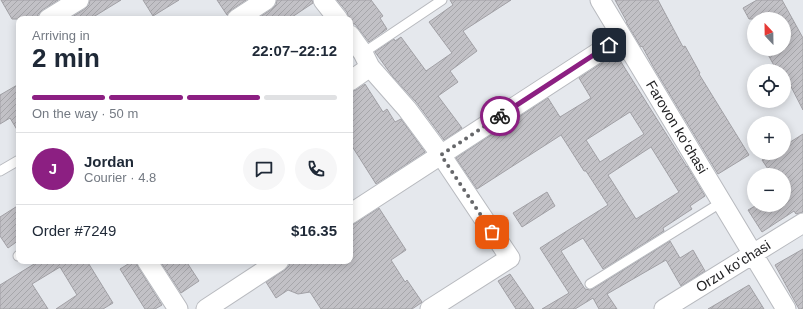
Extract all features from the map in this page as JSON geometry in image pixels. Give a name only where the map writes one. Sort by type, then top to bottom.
[{"type":"street","points":[[53,16],[79,0]]},
{"type":"street","points":[[242,16],[266,0]]},
{"type":"street","points":[[323,0],[336,16]]},
{"type":"street","name":"Farovon koʻchasi","points":[[600,0],[786,309]]},
{"type":"street","points":[[353,212],[622,37]]},
{"type":"street","points":[[353,39],[367,60],[407,109],[441,155],[510,258],[430,309]]},
{"type":"street","points":[[353,77],[367,60]]},
{"type":"street","name":"Orzu koʻchasi","points":[[664,309],[803,223]]},
{"type":"street","points":[[148,264],[178,309]]},
{"type":"street","points":[[206,309],[274,264]]},
{"type":"lane","points":[[367,60],[442,0]]},
{"type":"lane","points":[[0,171],[16,162]]},
{"type":"lane","points":[[590,284],[722,202]]},
{"type":"building","points":[[1,0],[58,0],[42,10],[38,16],[16,16],[16,19],[12,19]]},
{"type":"building","points":[[90,0],[121,0],[95,16],[74,16],[89,5]]},
{"type":"building","points":[[143,0],[179,0],[153,16]]},
{"type":"building","points":[[217,0],[246,0],[231,10],[227,15]]},
{"type":"building","points":[[277,0],[312,0],[313,3],[294,16],[262,16],[276,5]]},
{"type":"building","points":[[337,0],[371,0],[383,16],[380,18],[387,29],[369,42],[355,24],[353,24],[353,16],[348,16],[347,12]]},
{"type":"building","points":[[450,0],[511,0],[463,31],[477,51],[450,71],[458,82],[438,96],[462,128],[444,140],[416,102],[393,77],[375,52],[394,39],[395,41],[401,37],[426,71],[452,53],[429,22],[453,5]]},
{"type":"building","points":[[615,0],[658,0],[683,47],[685,46],[700,73],[699,74],[747,152],[747,156],[718,174]]},
{"type":"building","points":[[757,0],[782,0],[789,12],[747,12],[747,15],[743,8]]},
{"type":"building","points":[[791,16],[803,38],[803,110],[791,87],[791,64],[773,64],[769,56],[791,56]]},
{"type":"building","points":[[616,54],[705,196],[690,206],[692,209],[663,228],[664,231],[603,269],[583,238],[561,251],[585,289],[590,290],[670,241],[680,258],[693,250],[705,271],[681,286],[666,260],[607,294],[617,309],[599,309],[593,298],[575,309],[542,309],[569,293],[540,248],[608,205],[561,135],[477,189],[456,158],[548,98],[560,117],[591,98],[579,78]],"holes":[[[630,112],[644,134],[600,162],[586,140]],[[651,147],[679,192],[636,219],[608,175]]]},
{"type":"building","points":[[365,84],[383,112],[387,109],[395,122],[401,119],[425,152],[376,184],[353,148],[353,91]]},
{"type":"building","points":[[16,86],[16,128],[10,118],[0,124],[0,95]]},
{"type":"building","points":[[803,134],[803,212],[796,214],[794,211],[762,232],[749,212],[791,212],[791,168],[767,168],[762,160],[791,160],[791,142]]},
{"type":"building","points":[[547,192],[555,206],[522,227],[513,213]]},
{"type":"building","points":[[16,207],[16,242],[8,248],[0,236],[0,217]]},
{"type":"building","points":[[379,208],[406,250],[391,260],[405,282],[407,280],[422,302],[421,303],[412,309],[321,309],[310,292],[298,294],[288,290],[276,298],[266,282],[285,270],[289,264],[353,264],[353,224]]},
{"type":"building","points":[[803,249],[803,309],[799,309],[775,265]]},
{"type":"building","points":[[34,264],[89,264],[113,303],[103,309],[56,309],[77,295],[60,267],[32,284],[48,309],[0,309],[0,285]]},
{"type":"building","points":[[128,264],[137,264],[162,305],[155,309],[145,309],[120,269]]},
{"type":"building","points":[[162,264],[188,264],[199,281],[181,293]]},
{"type":"building","points":[[510,274],[534,309],[516,309],[498,281]]},
{"type":"building","points":[[749,285],[764,309],[708,309]]},
{"type":"way so far","points":[[492,232],[441,155],[500,116]]},
{"type":"route","points":[[500,116],[609,45]]}]
